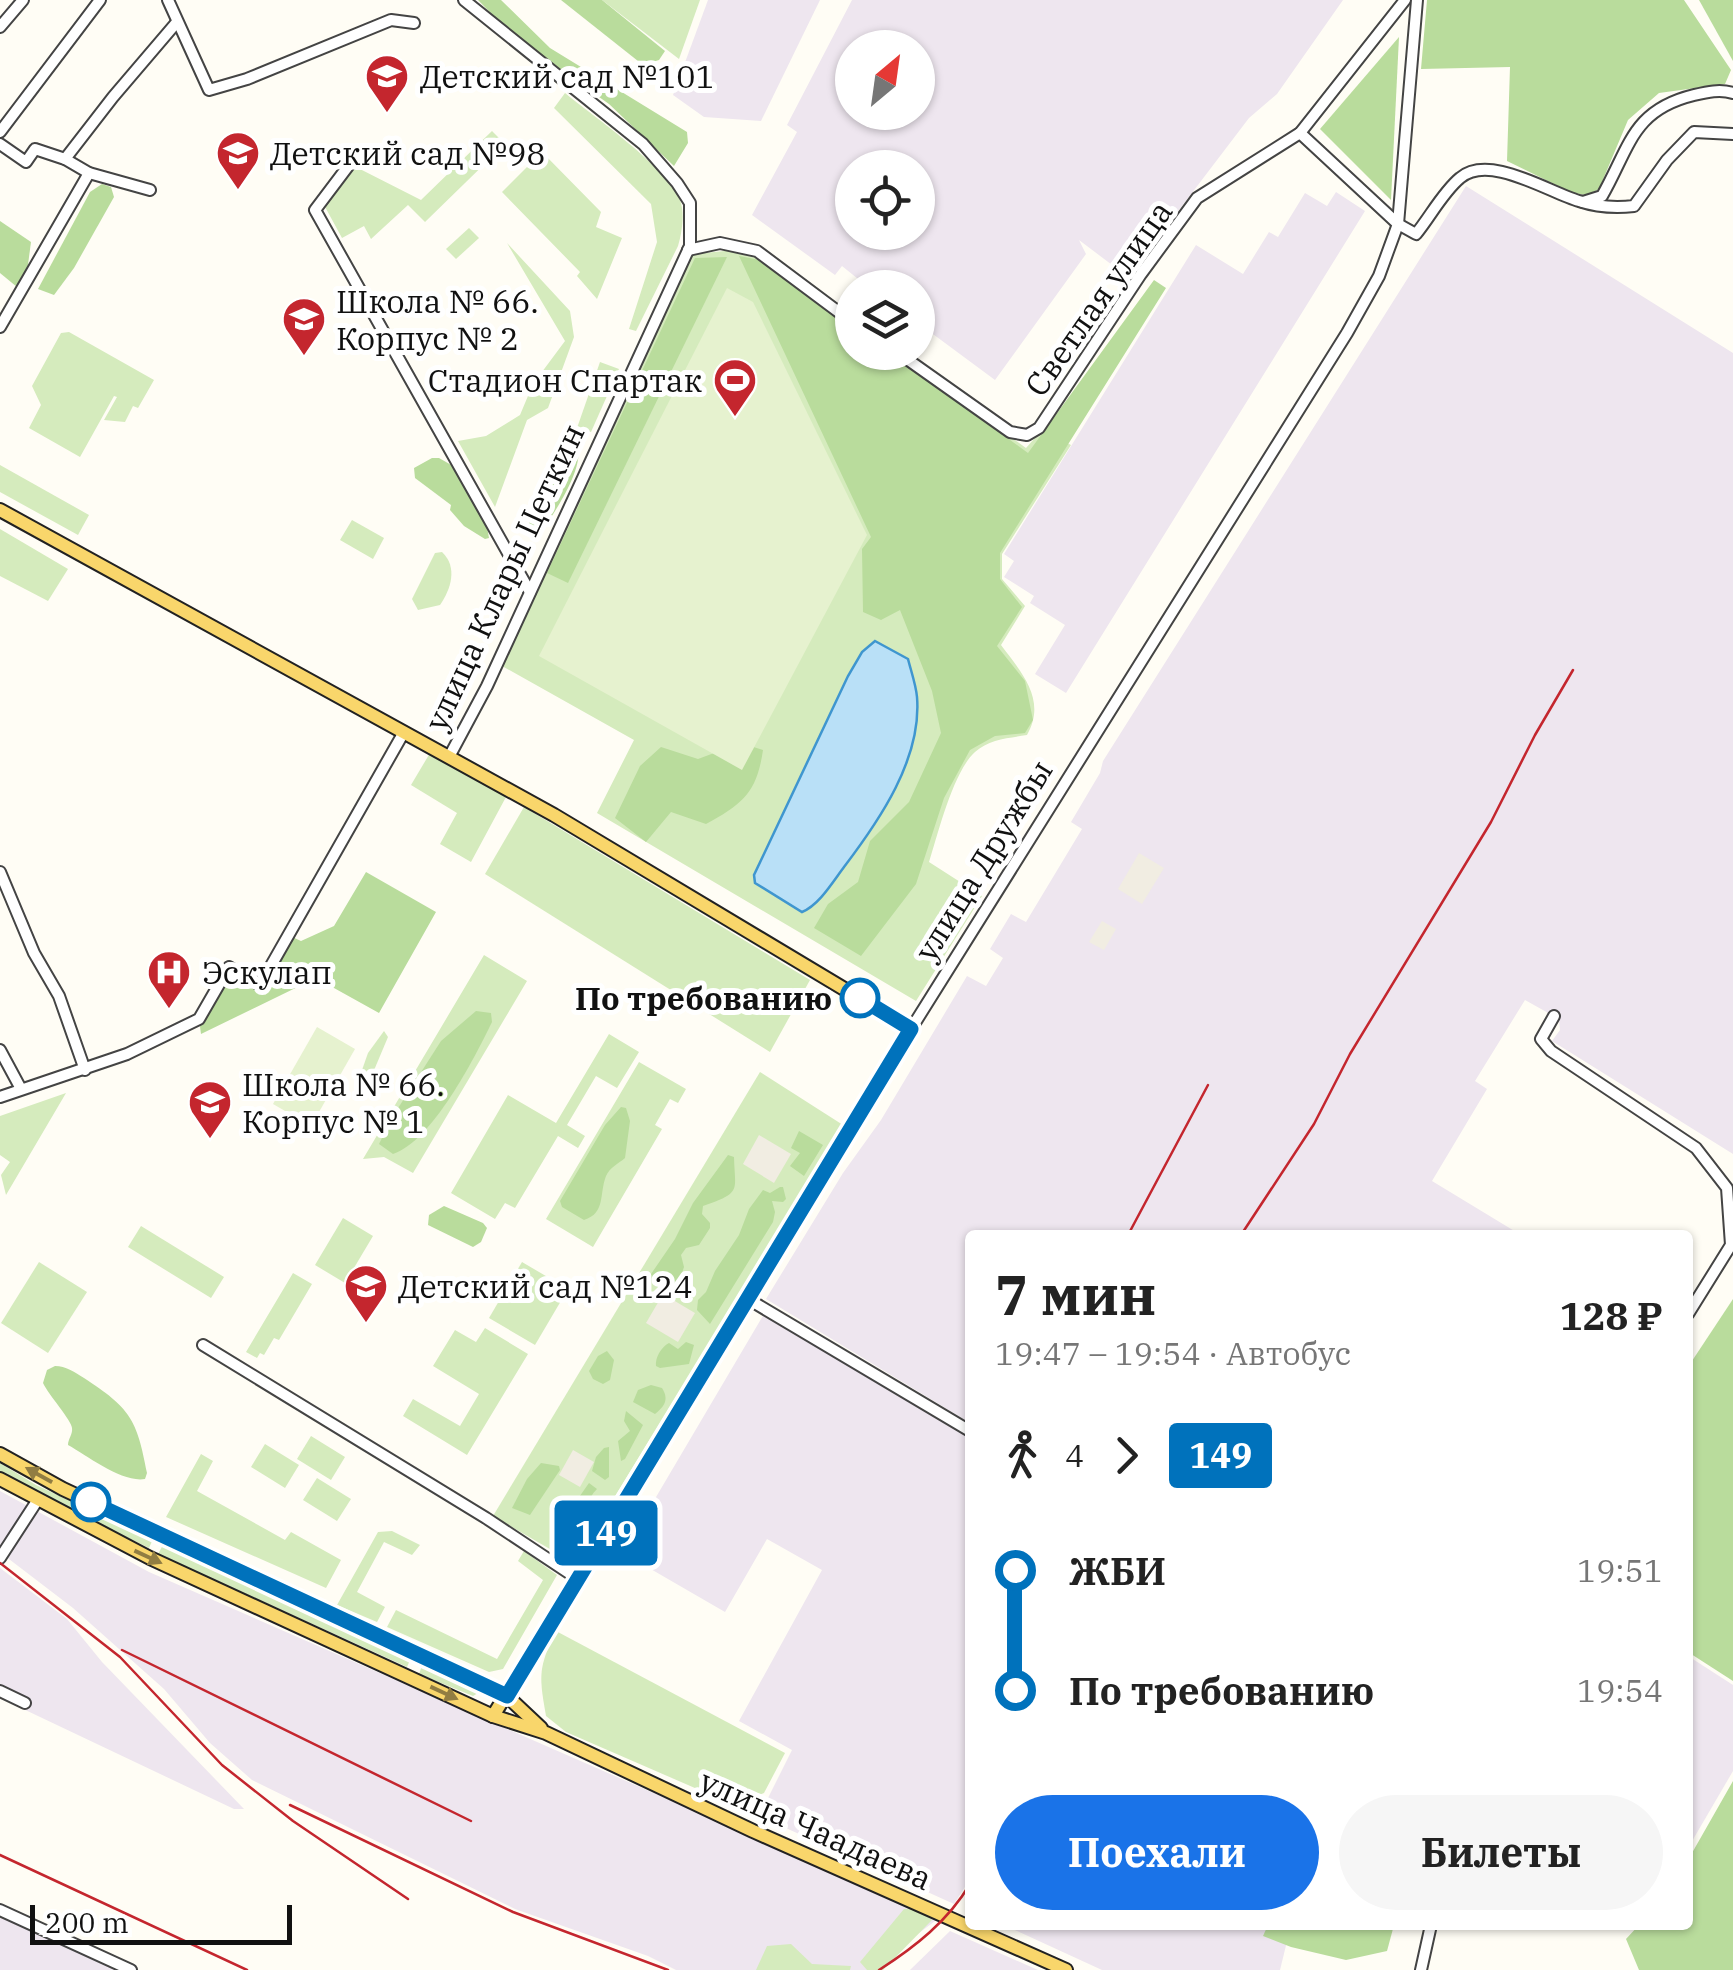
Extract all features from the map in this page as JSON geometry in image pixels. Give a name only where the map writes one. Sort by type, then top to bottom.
[{"type":"main road","name":"улица Клары Цеткин","points":[[0,510],[554,815],[911,1029]]},
{"type":"main road","name":"улица Дружбы","points":[[493,1716],[911,1029]]},
{"type":"main road","name":"улица Чаадаева","points":[[0,1454],[161,1536],[507,1696],[546,1734]]},
{"type":"main road","name":"улица Чаадаева","points":[[0,1479],[150,1558],[493,1716],[546,1734],[753,1832],[965,1925]]},
{"type":"main road","name":"улица Чаадаева","points":[[975,1930],[1066,1970]]},
{"type":"street","points":[[0,27],[23,0]]},
{"type":"street","points":[[0,132],[100,0]]},
{"type":"street","points":[[170,0],[209,90],[247,79],[391,20],[414,24]]},
{"type":"street","name":"улица Клары Цеткин","points":[[449,757],[688,250],[690,203],[643,144],[464,0]]},
{"type":"street","name":"Светлая улица","points":[[922,370],[1010,432],[1027,434],[1039,428],[1141,274],[1197,198],[1300,133],[1405,0]]},
{"type":"street","name":"улица Дружбы","points":[[911,1029],[1379,276],[1398,224],[1417,0]]},
{"type":"street","points":[[65,160],[177,22]]},
{"type":"street","points":[[1582,202],[1602,196],[1635,128],[1648,115],[1673,100],[1723,90],[1733,93]]},
{"type":"street","points":[[1300,133],[1398,224],[1416,234],[1461,177],[1479,169],[1500,171],[1582,202],[1614,208],[1634,206],[1667,160],[1694,132],[1733,134]]},
{"type":"street","points":[[0,144],[26,162],[36,149],[88,173],[150,190]]},
{"type":"street","points":[[352,161],[316,210],[530,592]]},
{"type":"street","points":[[0,327],[88,173]]},
{"type":"street","points":[[688,250],[720,243],[757,251],[835,309]]},
{"type":"street","points":[[0,1096],[85,1070],[199,1019],[230,967],[260,986],[404,732]]},
{"type":"street","points":[[0,872],[34,953],[59,996],[85,1070]]},
{"type":"street","points":[[1554,1016],[1541,1039],[1551,1051],[1696,1148],[1726,1188],[1731,1245],[1693,1306]]},
{"type":"street","points":[[0,1050],[21,1088]]},
{"type":"street","points":[[748,1299],[965,1428]]},
{"type":"street","points":[[203,1346],[486,1518],[578,1579]]},
{"type":"street","points":[[0,1558],[38,1501]]},
{"type":"street","points":[[0,1691],[25,1703]]},
{"type":"street","points":[[0,1910],[131,1970]]},
{"type":"street","points":[[1421,1970],[1429,1930]]},
{"type":"shaded area","points":[[708,0],[820,0],[761,121],[704,117],[673,95]]},
{"type":"shaded area","points":[[852,0],[1343,0],[1277,94],[1249,118],[1128,277],[1079,240],[1086,254],[995,380],[935,336],[935,270],[847,270],[842,266],[835,270],[835,275],[752,215],[797,132],[787,125],[835,33],[835,130],[935,130],[935,30],[836,30]]},
{"type":"shaded area","points":[[1466,186],[1733,353],[1733,1154],[1552,1041],[1560,1030],[1559,1019],[1525,1000],[1475,1081],[1487,1089],[1432,1181],[1513,1230],[965,1230],[965,1420],[766,1299],[843,1173],[881,1120],[967,976],[986,986],[1003,958],[990,949],[1011,914],[1026,922],[1082,829],[1071,822],[1103,761]]},
{"type":"shaded area","points":[[1336,192],[1365,211],[1066,693],[1035,674],[1065,625],[1030,603],[1034,596],[1004,577],[1014,561],[1004,554],[1196,245],[1243,274],[1269,232],[1278,237],[1305,193],[1327,206]]},
{"type":"shaded area","points":[[1139,853],[1164,868],[1142,904],[1118,889]]},
{"type":"shaded area","points":[[1102,921],[1116,929],[1104,950],[1089,942]]},
{"type":"shaded area","points":[[759,1135],[791,1154],[774,1183],[743,1164]]},
{"type":"shaded area","points":[[663,1294],[695,1313],[678,1342],[646,1323]]},
{"type":"shaded area","points":[[764,1314],[965,1434],[965,1887],[954,1904],[759,1816],[792,1750],[739,1721],[822,1570],[767,1539],[725,1612],[623,1553]]},
{"type":"shaded area","points":[[573,1450],[594,1462],[580,1487],[559,1475]]},
{"type":"shaded area","points":[[0,1491],[149,1572],[939,1918],[870,1970],[676,1970],[648,1956],[515,1909],[252,1780],[210,1743],[164,1689],[73,1608],[5,1556],[0,1560]]},
{"type":"shaded area","points":[[0,1568],[67,1619],[102,1662],[244,1809],[234,1809],[0,1698]]},
{"type":"shaded area","points":[[1693,1659],[1733,1685],[1733,1771],[1693,1839]]},
{"type":"shaded area","points":[[0,1911],[125,1970],[0,1970]]},
{"type":"shaded area","points":[[1015,1930],[1290,1930],[1280,1970],[1102,1970]]},
{"type":"shaded area","points":[[950,1931],[1038,1970],[910,1970]]},
{"type":"green space","points":[[478,0],[501,0],[550,48],[687,132],[688,143],[674,166],[609,104],[515,38]]},
{"type":"green space","points":[[561,0],[602,0],[665,51],[659,60],[643,65]]},
{"type":"green space","points":[[602,0],[700,0],[679,59]]},
{"type":"green space","points":[[1427,0],[1684,0],[1731,70],[1725,84],[1659,93],[1628,120],[1599,189],[1587,195],[1572,193],[1507,161],[1510,67],[1421,69]]},
{"type":"green space","points":[[1699,0],[1733,0],[1733,61]]},
{"type":"green space","points":[[1399,37],[1391,200],[1320,129]]},
{"type":"green space","points":[[565,93],[646,158],[680,200],[678,246],[636,331],[629,329],[657,242],[651,204],[554,108]]},
{"type":"green space","points":[[492,131],[505,144],[425,222],[408,205],[371,239],[364,226],[342,238],[324,205],[354,166],[421,200]]},
{"type":"green space","points":[[542,152],[601,212],[596,227],[622,238],[597,299],[577,276],[580,272],[502,192]]},
{"type":"green space","points":[[102,184],[111,187],[114,197],[74,268],[54,295],[38,289],[90,192]]},
{"type":"green space","points":[[0,221],[31,242],[27,272],[17,287],[0,273]]},
{"type":"green space","points":[[469,228],[479,238],[456,259],[446,249]]},
{"type":"green space","points":[[507,243],[570,311],[574,337],[548,408],[527,420],[495,507],[458,441],[486,436],[520,415],[533,384],[565,341]]},
{"type":"green space","points":[[735,250],[767,260],[835,334],[835,370],[918,370],[1026,448],[1042,430],[1071,445],[1002,554],[1002,579],[1025,606],[1001,645],[1029,687],[1034,710],[1032,722],[1027,735],[993,742],[975,752],[953,788],[929,862],[982,896],[916,1001],[597,813],[634,740],[502,666],[693,254]]},
{"type":"green space","points":[[739,256],[766,261],[835,312],[835,370],[913,370],[1028,453],[1154,280],[1166,288],[1000,553],[1000,579],[1022,607],[997,646],[1025,681],[1033,720],[1025,733],[995,736],[970,750],[944,798],[916,884],[861,956],[814,928],[828,904],[858,882],[870,841],[909,802],[941,733],[932,691],[900,610],[881,620],[863,612],[862,549],[871,537]]},
{"type":"green space","points":[[727,257],[568,583],[547,573],[695,258]]},
{"type":"green space","name":"Стадион Спартак","points":[[727,288],[753,302],[867,535],[742,770],[539,656]]},
{"type":"green space","points":[[69,332],[154,380],[125,422],[104,420],[117,397],[114,396],[80,457],[29,428],[41,405],[32,386],[61,333]]},
{"type":"green space","points":[[600,362],[619,369],[591,432],[577,428]]},
{"type":"green space","points":[[570,441],[578,445],[579,455],[568,488],[545,527],[534,532],[527,529],[555,451],[560,443]]},
{"type":"green space","points":[[432,458],[453,466],[486,521],[489,538],[464,526],[450,510],[451,505],[415,478],[414,468]]},
{"type":"green space","points":[[0,465],[89,515],[78,535],[0,492]]},
{"type":"green space","points":[[352,520],[384,538],[373,559],[340,540]]},
{"type":"green space","points":[[0,529],[68,569],[48,601],[0,576]]},
{"type":"green space","points":[[442,552],[451,571],[447,592],[440,605],[418,610],[412,599],[435,553]]},
{"type":"green space","points":[[741,743],[763,750],[757,776],[739,803],[719,817],[706,824],[671,812],[646,842],[615,818],[640,766],[661,747],[698,759]]},
{"type":"green space","points":[[430,753],[506,797],[471,862],[440,844],[457,813],[411,785]]},
{"type":"green space","points":[[524,807],[810,980],[770,1052],[485,874]]},
{"type":"green space","points":[[366,872],[436,912],[379,1013],[316,978],[201,1034],[199,1019],[229,967],[260,985],[288,935],[301,941],[334,926]]},
{"type":"green space","points":[[484,955],[527,981],[413,1173],[384,1157],[363,1159]]},
{"type":"green space","points":[[476,1011],[491,1013],[492,1022],[463,1077],[422,1133],[393,1154],[379,1144],[393,1116],[441,1041]]},
{"type":"green space","points":[[317,1027],[355,1049],[311,1126],[273,1104]]},
{"type":"green space","points":[[384,1031],[388,1037],[372,1075],[362,1070],[368,1053]]},
{"type":"green space","points":[[609,1034],[639,1052],[617,1088],[596,1076],[567,1125],[585,1136],[578,1148],[558,1136],[515,1208],[505,1203],[495,1219],[451,1193],[508,1095],[556,1123]]},
{"type":"green space","points":[[639,1062],[686,1089],[678,1103],[670,1099],[655,1125],[662,1129],[593,1247],[546,1219]]},
{"type":"green space","points":[[760,1072],[843,1125],[574,1563],[493,1516]]},
{"type":"green space","points":[[66,1093],[6,1195],[1,1175],[10,1162],[0,1155],[0,1116]]},
{"type":"green space","points":[[621,1107],[626,1108],[630,1121],[625,1158],[608,1173],[596,1213],[584,1220],[562,1207],[560,1201],[605,1125]]},
{"type":"green space","points":[[799,1131],[823,1145],[804,1176],[790,1166],[800,1153],[791,1148]]},
{"type":"green space","points":[[728,1155],[734,1157],[734,1189],[703,1206],[702,1214],[710,1228],[699,1245],[686,1248],[681,1255],[681,1276],[668,1291],[655,1286],[649,1277],[693,1203]]},
{"type":"green space","points":[[780,1187],[786,1199],[772,1201],[773,1222],[710,1324],[697,1310],[698,1300],[739,1235],[749,1209],[763,1190],[770,1193]]},
{"type":"green space","points":[[444,1206],[483,1223],[487,1228],[481,1242],[473,1247],[428,1225],[429,1215]]},
{"type":"green space","points":[[343,1218],[373,1236],[345,1283],[315,1265]]},
{"type":"green space","points":[[141,1226],[224,1277],[211,1298],[128,1247]]},
{"type":"green space","points":[[39,1262],[87,1292],[48,1353],[1,1323]]},
{"type":"green space","points":[[522,1262],[568,1289],[535,1345],[489,1318]]},
{"type":"green space","points":[[293,1273],[312,1284],[279,1340],[274,1338],[264,1355],[260,1353],[257,1358],[246,1352]]},
{"type":"green space","points":[[1733,1299],[1733,1681],[1693,1655],[1693,1359]]},
{"type":"green space","points":[[485,1328],[528,1354],[467,1455],[403,1416],[413,1399],[460,1426],[479,1394],[433,1366],[455,1330],[476,1342]]},
{"type":"green space","points":[[686,1342],[694,1345],[689,1364],[656,1366],[666,1345],[678,1349]]},
{"type":"green space","points":[[607,1351],[614,1360],[610,1380],[603,1384],[593,1379],[589,1371],[598,1356]]},
{"type":"green space","points":[[55,1366],[84,1378],[122,1407],[135,1427],[147,1473],[145,1479],[116,1473],[68,1445],[71,1425],[43,1383],[47,1370]]},
{"type":"green space","points":[[651,1385],[662,1388],[665,1396],[655,1414],[633,1402],[638,1390]]},
{"type":"green space","points":[[626,1411],[643,1425],[621,1461],[618,1441],[630,1431],[624,1421]]},
{"type":"green space","points":[[311,1436],[345,1457],[331,1480],[297,1459]]},
{"type":"green space","points":[[265,1444],[299,1465],[285,1488],[251,1467]]},
{"type":"green space","points":[[609,1447],[609,1477],[605,1480],[592,1471],[596,1457]]},
{"type":"green space","points":[[201,1454],[213,1461],[197,1491],[285,1540],[291,1532],[341,1560],[326,1588],[166,1517]]},
{"type":"green space","points":[[0,1463],[36,1485],[153,1539],[149,1548],[32,1491],[0,1471]]},
{"type":"green space","points":[[541,1463],[559,1466],[560,1470],[530,1515],[512,1508],[527,1479]]},
{"type":"green space","points":[[317,1478],[351,1499],[337,1521],[303,1500]]},
{"type":"green space","points":[[589,1483],[597,1489],[580,1528],[562,1544],[556,1530]]},
{"type":"green space","points":[[392,1531],[420,1545],[412,1555],[384,1542],[357,1592],[385,1607],[377,1622],[337,1605],[378,1532]]},
{"type":"green space","points":[[163,1545],[410,1660],[407,1667],[158,1554]]},
{"type":"green space","points":[[524,1551],[557,1575],[503,1669],[489,1672],[387,1627],[396,1610],[497,1659],[543,1580],[518,1561]]},
{"type":"green space","points":[[556,1631],[785,1753],[764,1793],[734,1805],[566,1732],[546,1716],[542,1691],[543,1664]]},
{"type":"green space","points":[[423,1663],[477,1688],[478,1693],[473,1696],[419,1674]]},
{"type":"green space","points":[[1733,1781],[1733,1970],[1639,1970],[1626,1939],[1634,1930],[1693,1930],[1693,1851]]},
{"type":"green space","points":[[904,1909],[918,1909],[932,1920],[883,1970],[867,1970],[860,1962]]},
{"type":"green space","points":[[1266,1930],[1393,1930],[1387,1951],[1346,1960],[1263,1936]]},
{"type":"green space","points":[[791,1944],[812,1964],[851,1966],[850,1970],[756,1970],[767,1946]]},
{"type":"water","points":[[875,641],[908,659],[917,697],[913,743],[896,788],[871,830],[825,893],[802,912],[755,883],[754,875],[848,676],[862,652]]},
{"type":"railway","points":[[1244,1230],[1314,1124],[1350,1054],[1491,822],[1573,670]]},
{"type":"railway","points":[[1131,1230],[1208,1085]]},
{"type":"railway","points":[[0,1563],[120,1657],[222,1765],[293,1821],[408,1899]]},
{"type":"railway","points":[[122,1650],[471,1821]]},
{"type":"railway","points":[[290,1805],[513,1912],[668,1970]]},
{"type":"railway","points":[[0,1855],[247,1970]]},
{"type":"railway","points":[[879,1970],[930,1932],[965,1891]]},
{"type":"bus line","name":"149","points":[[91,1502],[507,1696],[911,1029],[860,998]]},
{"type":"place","name":"Детский сад №101","points":[[387,114]]},
{"type":"place","name":"Детский сад №98","points":[[238,191]]},
{"type":"place","name":"Школа № 66. Корпус № 2","points":[[304,357]]},
{"type":"place","name":"Стадион Спартак","points":[[735,418]]},
{"type":"place","name":"По требованию","points":[[860,998]]},
{"type":"place","name":"Эскулап","points":[[169,1010]]},
{"type":"place","name":"Школа № 66. Корпус № 1","points":[[210,1140]]},
{"type":"place","name":"Детский сад №124","points":[[366,1324]]}]
